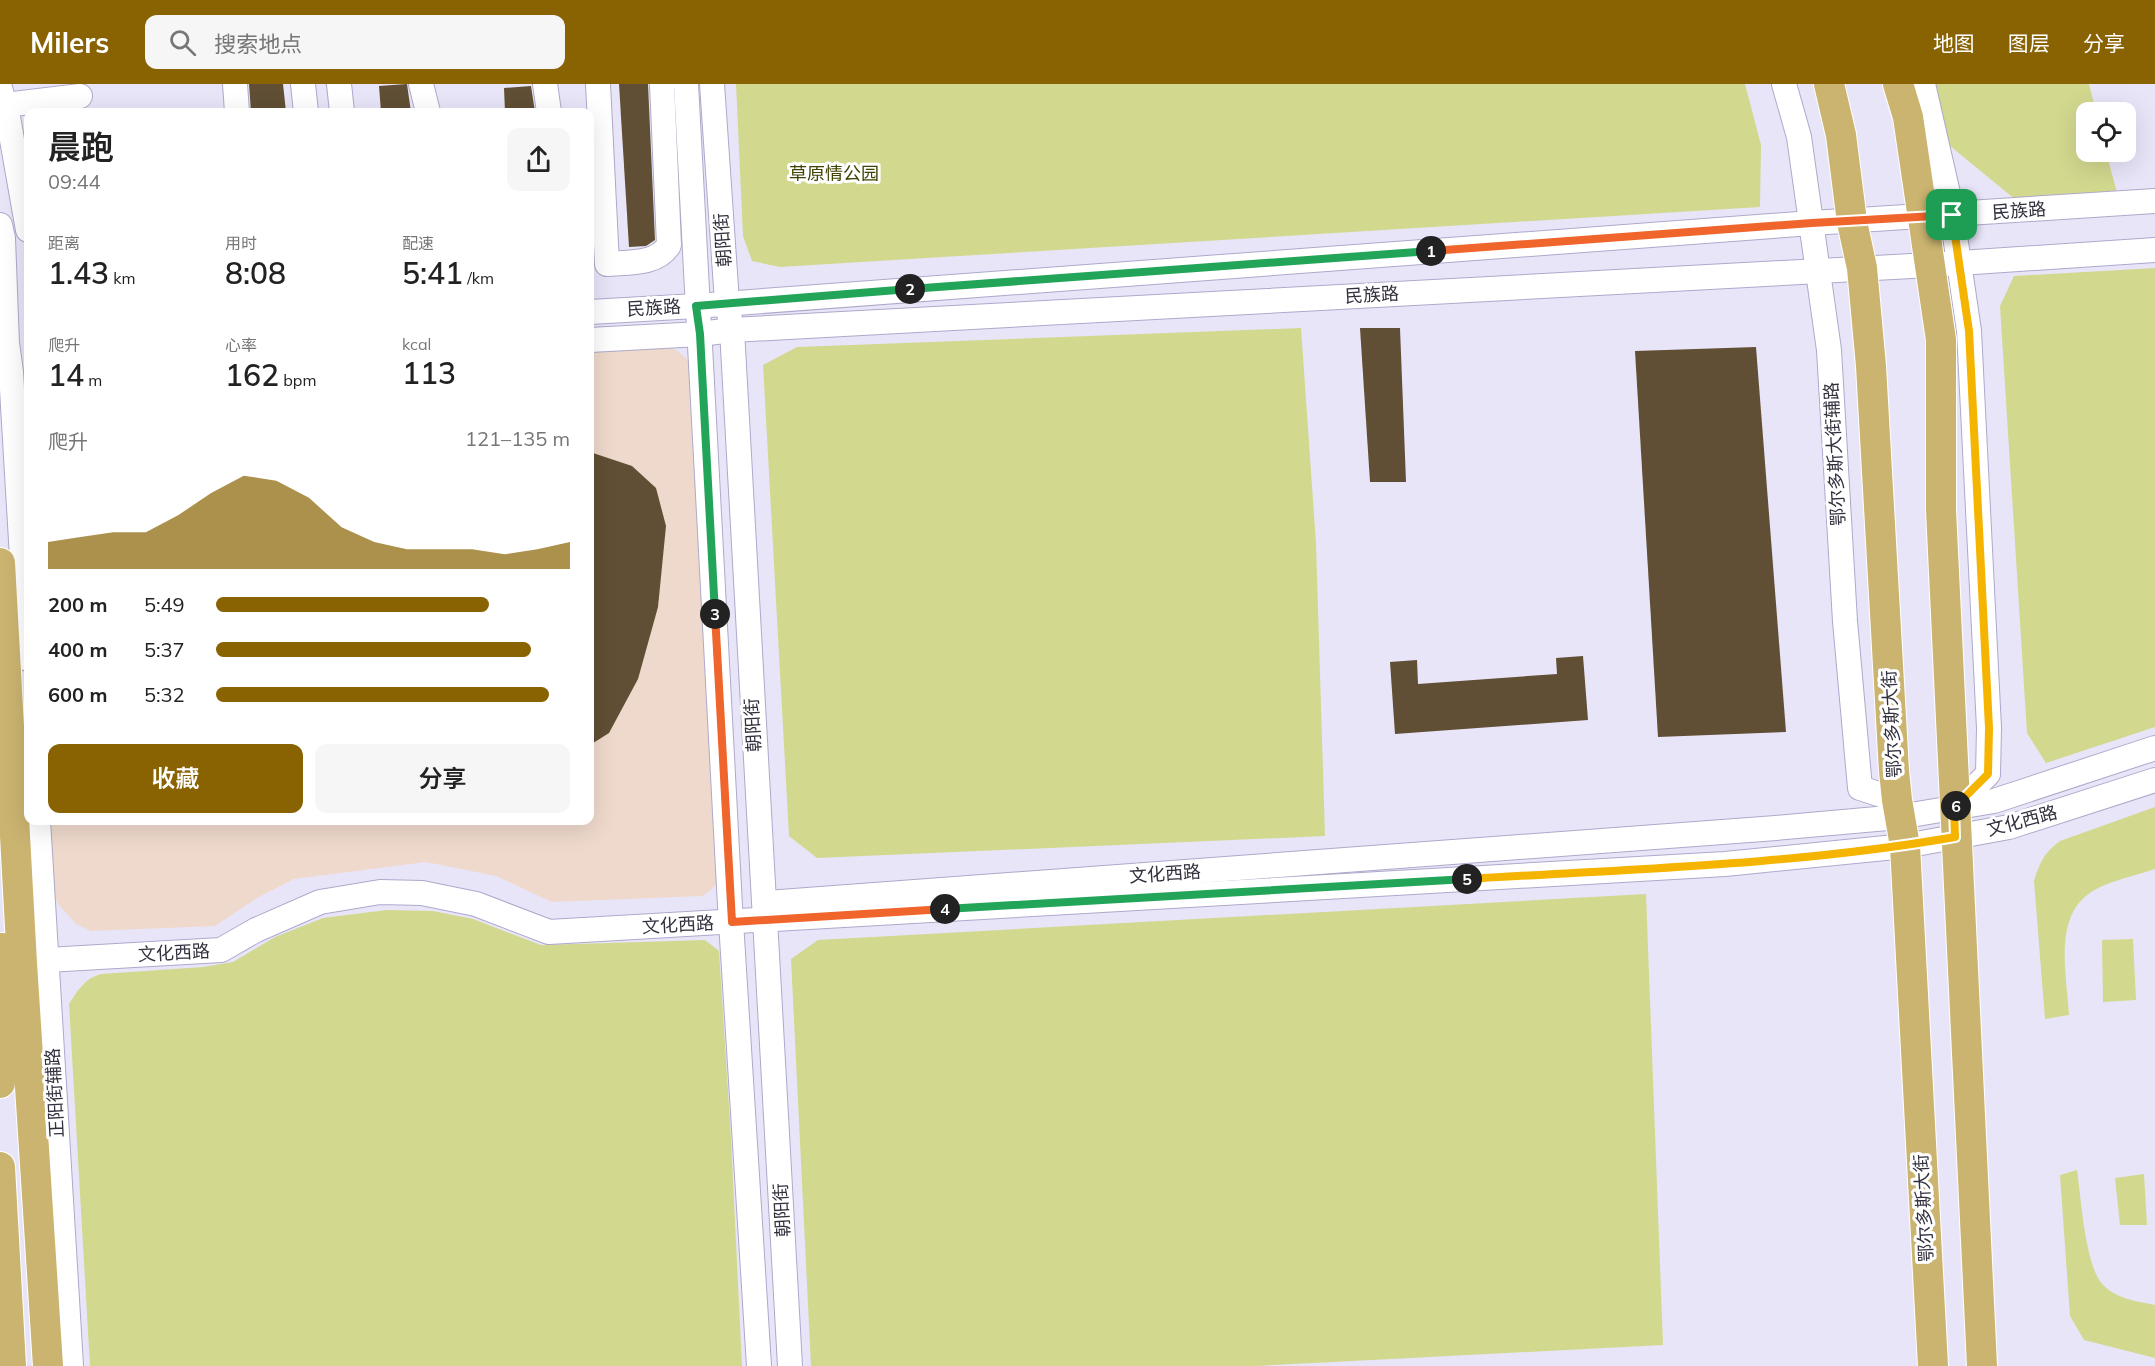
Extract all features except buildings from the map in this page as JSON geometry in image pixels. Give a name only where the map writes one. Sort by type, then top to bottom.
[{"type":"main road","name":"鄂尔多斯大街","points":[[1830,84],[1841,135],[1852,222],[1862,268],[1871,366],[1933,1366]]},
{"type":"main road","points":[[1898,84],[1937,216],[1945,264],[1941,340],[1941,510],[1982,1366]]},
{"type":"main road","points":[[0,563],[18,955],[48,1366]]},
{"type":"main road","points":[[0,909],[18,955],[0,1083]]},
{"type":"main road","points":[[0,1167],[11,1366]]},
{"type":"street","points":[[235,84],[237,108]]},
{"type":"street","points":[[303,84],[306,108]]},
{"type":"street","points":[[339,84],[342,108]]},
{"type":"street","points":[[421,84],[427,108]]},
{"type":"street","points":[[545,84],[548,108]]},
{"type":"street","points":[[598,84],[598,265],[654,259],[665,252],[669,245],[662,84]]},
{"type":"street","name":"朝阳街","points":[[686,84],[696,306],[700,334],[731,914],[759,1366]]},
{"type":"street","name":"朝阳街","points":[[712,84],[727,302],[732,330],[790,1366]]},
{"type":"street","name":"鄂尔多斯大街辅路","points":[[1784,84],[1799,137],[1829,350],[1845,621],[1860,788],[1900,821]]},
{"type":"street","points":[[1923,84],[1937,216]]},
{"type":"street","points":[[24,209],[2,96],[80,96]]},
{"type":"street","name":"民族路","points":[[594,312],[1812,223],[2155,201]]},
{"type":"street","points":[[0,225],[12,343],[24,582]]},
{"type":"street","name":"民族路","points":[[594,340],[732,330],[1945,264],[2155,250]]},
{"type":"street","name":"文化西路","points":[[1955,822],[1994,801],[2155,748]]},
{"type":"street","name":"文化西路","points":[[18,955],[201,939],[228,930],[291,897],[356,886],[437,881],[504,899],[548,916],[731,914],[1764,829],[1900,821],[1955,822],[2009,827],[2155,780]]},
{"type":"street","name":"正阳街辅路","points":[[37,825],[18,955],[71,1366]]},
{"type":"shaded area","points":[[668,346],[679,352],[694,366],[719,881],[710,891],[702,896],[552,902],[496,876],[426,862],[294,879],[257,898],[215,926],[91,931],[76,924],[58,904],[51,889],[47,825],[594,825],[594,351]]},
{"type":"green space","name":"草原情公园","points":[[736,84],[1745,84],[1761,145],[1760,207],[780,267],[752,261],[743,236]]},
{"type":"green space","points":[[1930,84],[2089,84],[2094,102],[2076,102],[2076,162],[2109,162],[2118,196],[2022,205],[1944,141]]},
{"type":"green space","points":[[2155,268],[2155,727],[2046,763],[2027,733],[2000,306],[2014,276]]},
{"type":"green space","points":[[1301,328],[1316,543],[1325,836],[817,858],[789,836],[763,365],[797,347]]},
{"type":"green space","points":[[2155,807],[2155,869],[2101,887],[2086,896],[2076,907],[2066,935],[2065,968],[2069,1015],[2045,1019],[2034,881],[2041,863],[2046,854],[2060,841]]},
{"type":"green space","points":[[1646,894],[1663,1345],[1256,1366],[811,1366],[791,959],[818,940]]},
{"type":"green space","points":[[387,910],[433,911],[473,919],[541,945],[705,940],[719,951],[742,1366],[90,1366],[69,1004],[72,999],[86,982],[101,974],[203,967],[233,962],[275,937],[323,918]]},
{"type":"green space","points":[[2133,939],[2136,1000],[2103,1002],[2102,940]]},
{"type":"green space","points":[[2077,1170],[2082,1214],[2092,1264],[2104,1286],[2115,1294],[2155,1305],[2155,1358],[2084,1340],[2070,1316],[2060,1175]]},
{"type":"green space","points":[[2144,1174],[2147,1225],[2120,1225],[2115,1178]]},
{"type":"route","points":[[1952,215],[1969,331],[1989,728],[1988,774],[1954,808],[1955,837],[1905,846],[1725,864],[732,922],[700,334],[696,306],[1812,223],[1952,215]]}]
